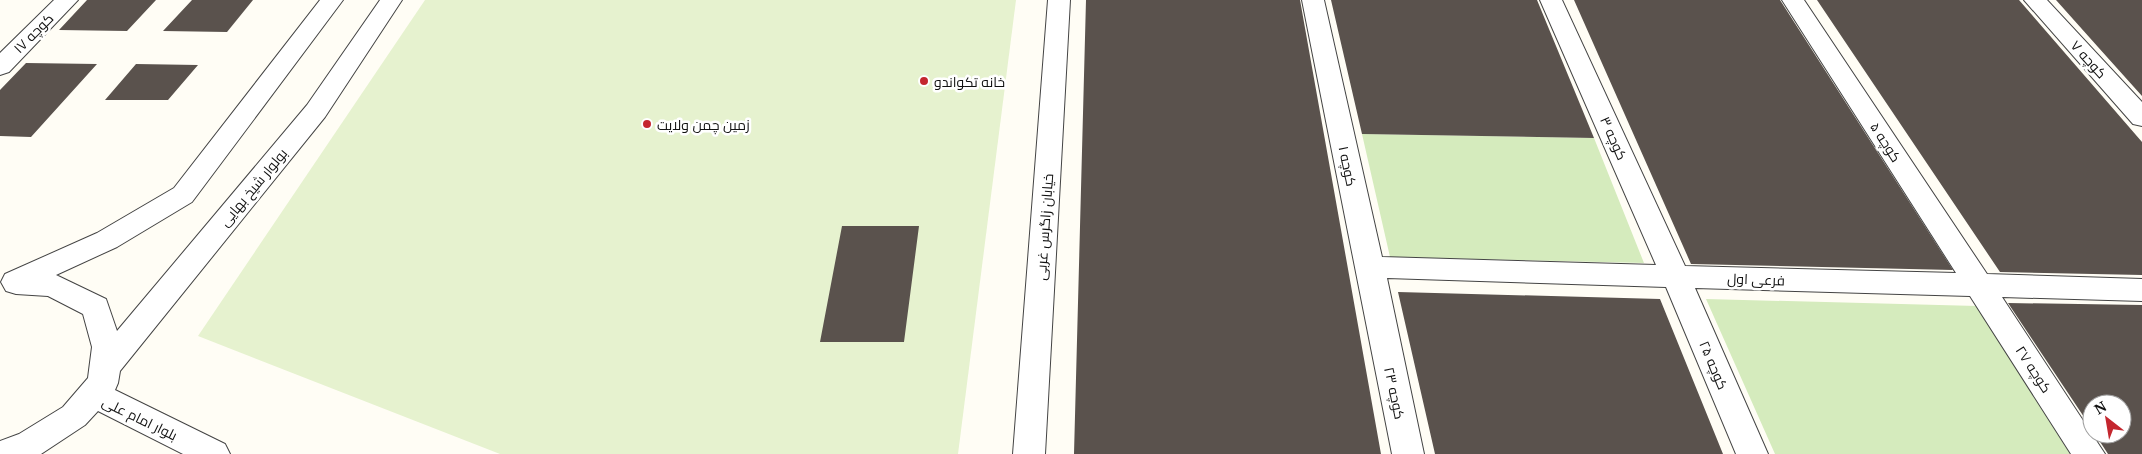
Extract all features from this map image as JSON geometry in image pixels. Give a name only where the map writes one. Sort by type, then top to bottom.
[{"type":"street","name":"کوچه ۱۷","points":[[0,67],[67,0]]},
{"type":"street","points":[[8,282],[107,240],[183,195],[332,0]]},
{"type":"street","name":"بولوار شیخ بهایی","points":[[2,454],[30,444],[74,416],[99,380],[316,111],[391,0]]},
{"type":"street","name":"خیابان زاگرس غربی","points":[[1029,454],[1059,0]]},
{"type":"street","name":"کوچه ۱","points":[[1313,0],[1382,332]]},
{"type":"street","name":"کوچه ۳","points":[[1551,0],[1676,276]]},
{"type":"street","name":"۵ کوچه","points":[[1793,0],[1979,285]]},
{"type":"street","name":"۷ کوچه","points":[[2036,0],[2142,118]]},
{"type":"street","name":"فرعی اول","points":[[1370,267],[2142,290]]},
{"type":"street","name":"کوچه ۲۵","points":[[1676,276],[1752,454]]},
{"type":"street","points":[[8,282],[52,286],[96,307],[107,347],[99,380]]},
{"type":"street","name":"۲۷ کوچه","points":[[1979,285],[2089,454]]},
{"type":"street","name":"کوچه ۲۳","points":[[1382,332],[1408,454]]},
{"type":"street","name":"بلوار امام علی","points":[[99,380],[214,454]]},
{"type":"green space","points":[[425,0],[1016,0],[958,454],[500,454],[198,336]]},
{"type":"green space","points":[[1362,134],[1594,138],[1644,263],[1390,257]]},
{"type":"green space","points":[[1706,299],[1977,306],[2070,454],[1775,454]]},
{"type":"building","points":[[87,0],[156,0],[127,31],[59,30]]},
{"type":"building","points":[[192,0],[253,0],[227,32],[163,31]]},
{"type":"building","points":[[1086,0],[1300,0],[1381,454],[1074,454]]},
{"type":"building","points":[[1331,0],[1537,0],[1594,138],[1362,134]]},
{"type":"building","points":[[1574,0],[1780,0],[1953,270],[1691,264]]},
{"type":"building","points":[[1817,0],[2019,0],[2142,142],[2142,275],[2000,272]]},
{"type":"building","points":[[2056,0],[2142,0],[2142,96],[2098,47]]},
{"type":"building","points":[[26,63],[97,64],[31,137],[0,136],[0,90]]},
{"type":"building","points":[[136,64],[198,65],[168,100],[105,100]]},
{"type":"building","points":[[842,226],[919,226],[904,342],[820,342]]},
{"type":"building","points":[[1398,292],[1660,299],[1723,454],[1435,454]]},
{"type":"building","points":[[2008,303],[2142,305],[2142,454],[2108,454],[2102,444],[2132,444],[2132,394],[2082,394],[2082,414]]},
{"type":"place","name":"خانه تکواندو","points":[[924,81]]},
{"type":"place","name":"زمین چمن ولایت","points":[[647,124]]}]
